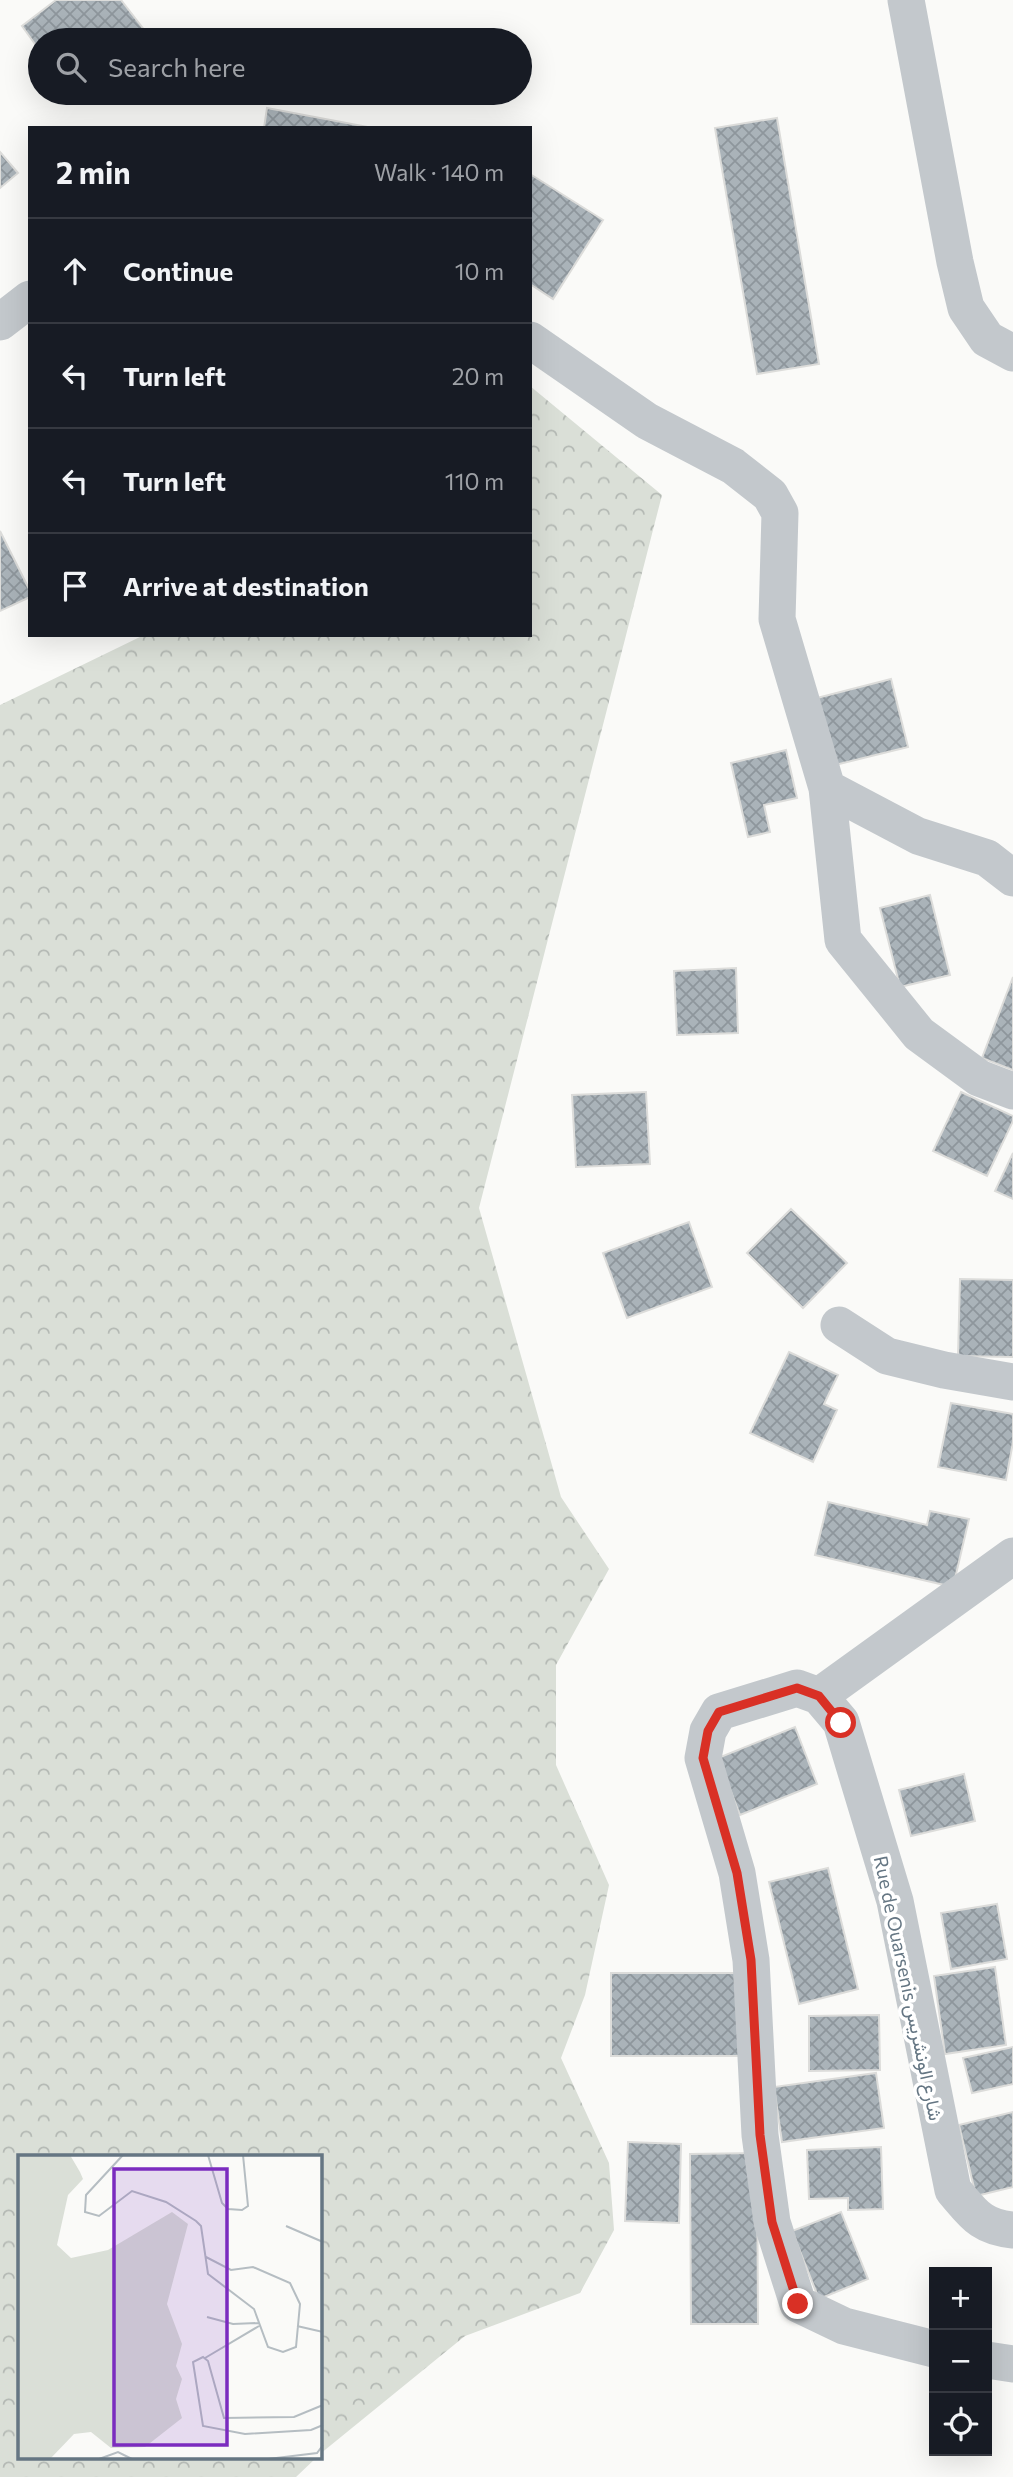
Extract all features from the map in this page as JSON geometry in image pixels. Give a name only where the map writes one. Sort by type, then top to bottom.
[{"type":"street","points":[[906,0],[954,262],[966,308],[987,339],[1013,353]]},
{"type":"street","points":[[0,322],[28,301]]},
{"type":"street","points":[[532,341],[647,421],[733,466],[770,495],[780,513],[778,619],[827,789],[843,940],[919,1034],[979,1078],[1013,1091]]},
{"type":"street","points":[[827,789],[918,836],[987,858],[1013,878]]},
{"type":"street","points":[[839,1325],[887,1356],[944,1370],[1013,1382]]},
{"type":"street","points":[[929,2348],[844,2326],[798,2304],[772,2222],[760,2135],[751,1960],[737,1873],[703,1758],[708,1731],[719,1712],[797,1688],[819,1696],[1013,1556]]},
{"type":"street","name":"Rue de Ouarsenis شارع الونشريس","points":[[819,1696],[841,1723],[895,1901],[953,2190],[992,2228],[1013,2230]]},
{"type":"street","points":[[992,2361],[1013,2364]]},
{"type":"green space","points":[[532,388],[662,495],[479,1208],[561,1497],[609,1569],[556,1665],[556,1765],[609,1885],[585,1995],[561,2058],[609,2163],[614,2230],[580,2293],[465,2336],[322,2452],[322,2155],[18,2155],[18,2460],[314,2460],[296,2477],[0,2477],[0,705],[140,637],[532,637]]},
{"type":"building","points":[[56,0],[121,0],[143,28],[28,28],[28,34],[22,26]]},
{"type":"building","points":[[267,108],[363,126],[264,126]]},
{"type":"building","points":[[777,118],[819,364],[757,374],[715,128]]},
{"type":"building","points":[[0,152],[18,173],[0,188]]},
{"type":"building","points":[[532,175],[603,220],[553,299],[532,285]]},
{"type":"building","points":[[0,531],[28,587],[28,598],[0,611]]},
{"type":"building","points":[[891,679],[908,747],[835,765],[817,698]]},
{"type":"building","points":[[786,750],[797,798],[764,805],[770,832],[748,837],[731,763]]},
{"type":"building","points":[[930,895],[950,975],[900,987],[880,908]]},
{"type":"building","points":[[736,968],[738,1033],[677,1035],[674,971]]},
{"type":"building","points":[[1013,977],[1013,1070],[982,1058]]},
{"type":"building","points":[[646,1092],[650,1164],[576,1167],[572,1095]]},
{"type":"building","points":[[961,1092],[1013,1116],[987,1176],[933,1151]]},
{"type":"building","points":[[1013,1153],[1013,1199],[995,1191]]},
{"type":"building","points":[[791,1209],[847,1263],[803,1308],[747,1253]]},
{"type":"building","points":[[689,1222],[712,1287],[627,1318],[603,1253]]},
{"type":"building","points":[[960,1279],[1013,1280],[1013,1357],[958,1356]]},
{"type":"building","points":[[789,1352],[838,1375],[824,1404],[837,1410],[813,1462],[750,1433]]},
{"type":"building","points":[[951,1403],[1013,1414],[1013,1442],[1006,1480],[938,1467]]},
{"type":"building","points":[[828,1502],[927,1525],[930,1511],[969,1519],[953,1587],[815,1555]]},
{"type":"building","points":[[795,1727],[817,1784],[740,1815],[718,1758]]},
{"type":"building","points":[[964,1774],[975,1821],[911,1836],[899,1790]]},
{"type":"building","points":[[828,1868],[858,1989],[799,2004],[769,1882]]},
{"type":"building","points":[[997,1904],[1007,1959],[951,1969],[941,1913]]},
{"type":"building","points":[[995,1967],[1006,2045],[945,2054],[934,1976]]},
{"type":"building","points":[[611,1973],[740,1973],[740,2056],[611,2056]]},
{"type":"building","points":[[879,2015],[880,2070],[809,2071],[809,2016]]},
{"type":"building","points":[[1013,2047],[1013,2084],[972,2093],[963,2058]]},
{"type":"building","points":[[876,2073],[884,2128],[782,2142],[774,2087]]},
{"type":"building","points":[[1013,2112],[1013,2187],[976,2196],[959,2125]]},
{"type":"building","points":[[628,2142],[681,2144],[679,2223],[625,2221]]},
{"type":"building","points":[[881,2147],[883,2209],[848,2210],[848,2198],[809,2199],[807,2150]]},
{"type":"building","points":[[757,2153],[758,2324],[691,2324],[690,2154]]},
{"type":"building","points":[[841,2212],[868,2279],[819,2299],[792,2231]]},
{"type":"route","points":[[798,2304],[772,2222],[760,2135],[751,1960],[737,1873],[703,1758],[708,1731],[719,1712],[797,1688],[819,1696],[841,1723]]}]
